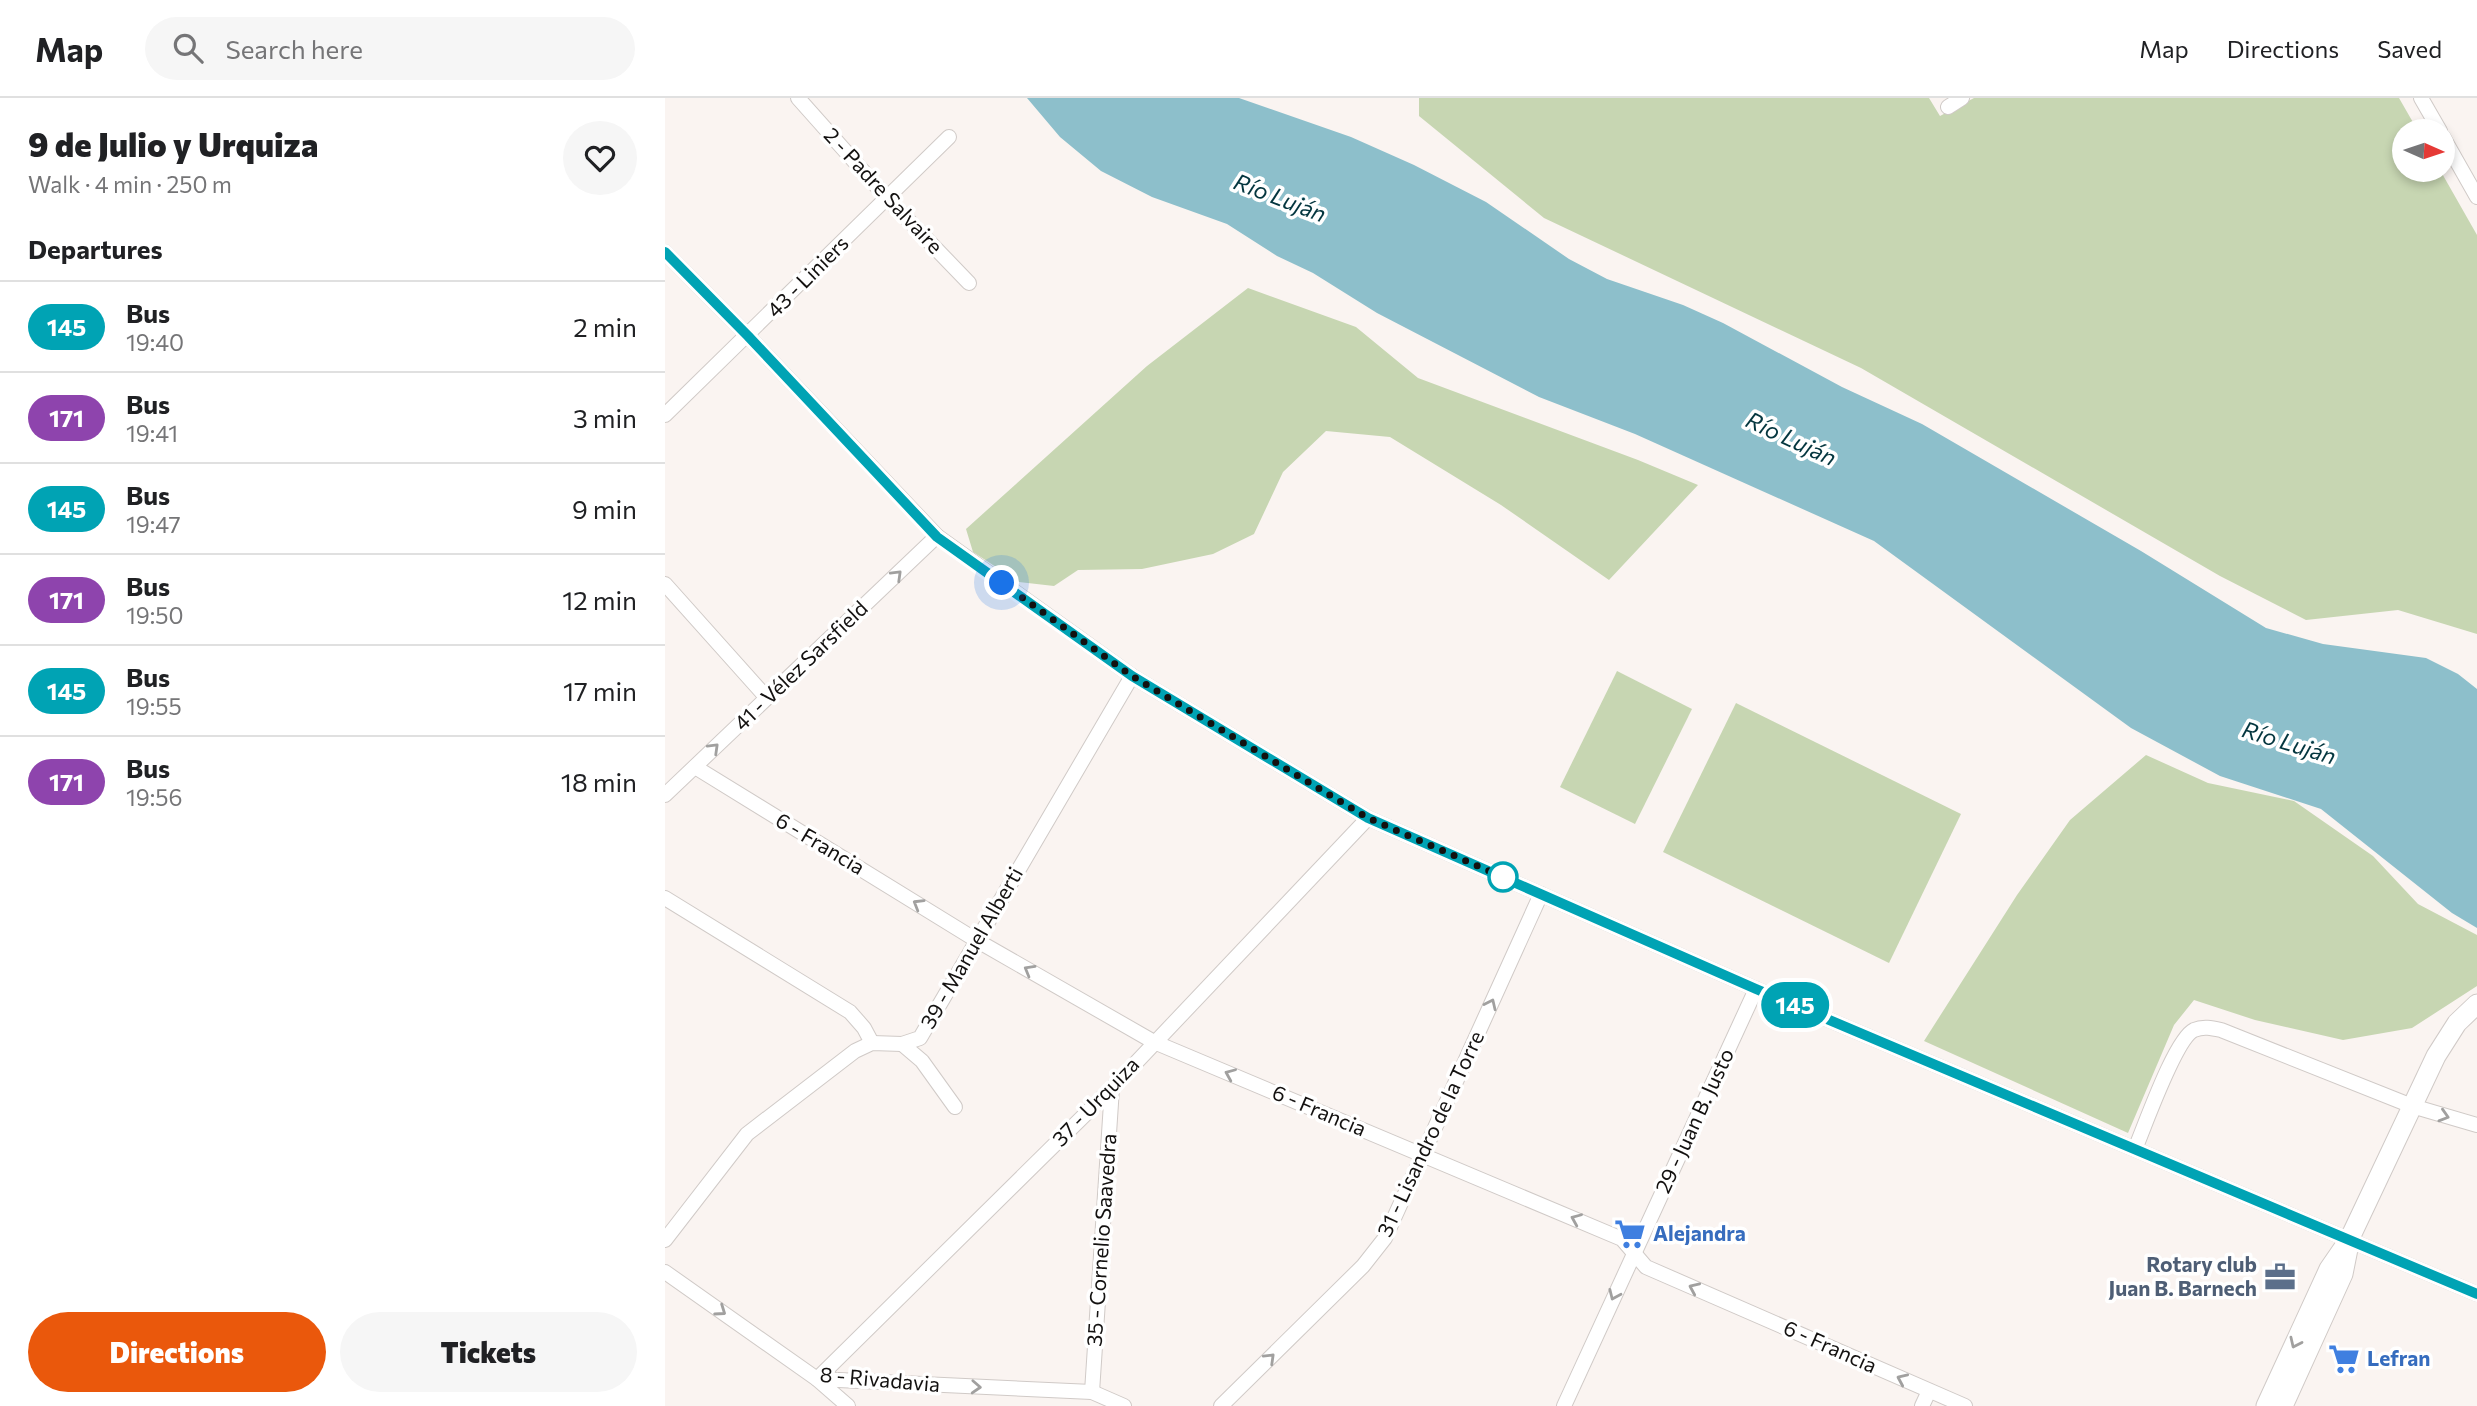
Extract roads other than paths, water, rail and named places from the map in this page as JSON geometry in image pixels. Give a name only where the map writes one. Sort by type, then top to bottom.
[{"type":"street","name":"2 - Padre Salvaire","points":[[798,98],[887,198],[969,283]]},
{"type":"street","points":[[1948,107],[1962,98]]},
{"type":"street","points":[[2421,98],[2433,119]]},
{"type":"street","name":"43 - Liniers","points":[[665,415],[949,137]]},
{"type":"street","points":[[2455,152],[2472,174],[2477,197]]},
{"type":"street","points":[[665,252],[937,537],[1132,676],[1368,818],[1756,989],[2477,1294]]},
{"type":"street","name":"41 - Vélez Sarsfield","points":[[665,795],[937,537]]},
{"type":"street","points":[[665,584],[767,698]]},
{"type":"street","name":"39 - Manuel Alberti","points":[[665,1240],[747,1134],[829,1069],[855,1051],[872,1044],[901,1044],[920,1038],[1132,676]]},
{"type":"street","name":"6 - Francia","points":[[695,767],[976,940],[1154,1042],[1622,1239],[1646,1266],[1965,1406]]},
{"type":"street","name":"37 - Urquiza","points":[[817,1379],[1112,1087],[1368,818]]},
{"type":"street","name":"31 - Lisandro de la Torre","points":[[1221,1406],[1363,1266],[1385,1238],[1541,894]]},
{"type":"street","points":[[665,898],[851,1012],[872,1044]]},
{"type":"street","name":"29 - Juan B. Justo","points":[[1564,1406],[1756,989]]},
{"type":"street","points":[[2266,1406],[2329,1269],[2349,1240],[2446,1038],[2476,1005]]},
{"type":"street","points":[[2135,1149],[2177,1050],[2192,1031],[2203,1028],[2221,1030],[2412,1106],[2477,1125]]},
{"type":"street","points":[[901,1044],[922,1061],[955,1107]]},
{"type":"street","name":"35 - Cornelio Saavedra","points":[[1091,1392],[1112,1087]]},
{"type":"street","points":[[2283,1406],[2343,1273],[2349,1240]]},
{"type":"street","name":"8 - Rivadavia","points":[[665,1272],[817,1379],[1091,1392],[1124,1406]]},
{"type":"street","points":[[817,1379],[848,1406]]},
{"type":"street","points":[[1922,1406],[1929,1391]]},
{"type":"water","name":"Río Luján","points":[[1027,98],[1239,98],[1351,137],[1414,165],[1486,202],[1569,259],[1607,279],[1683,305],[1723,323],[1842,387],[1922,424],[2141,551],[2266,628],[2323,644],[2426,658],[2458,674],[2477,689],[2477,928],[2452,913],[2321,809],[2220,776],[2131,728],[1874,541],[1635,434],[1539,397],[1377,313],[1227,224],[1152,197],[1101,171],[1060,137]]},
{"type":"place","name":"Alejandra","points":[[1630,1234]]},
{"type":"place","name":"Rotary club Juan B. Barnech","points":[[2280,1277]]},
{"type":"place","name":"Lefran","points":[[2344,1359]]}]
